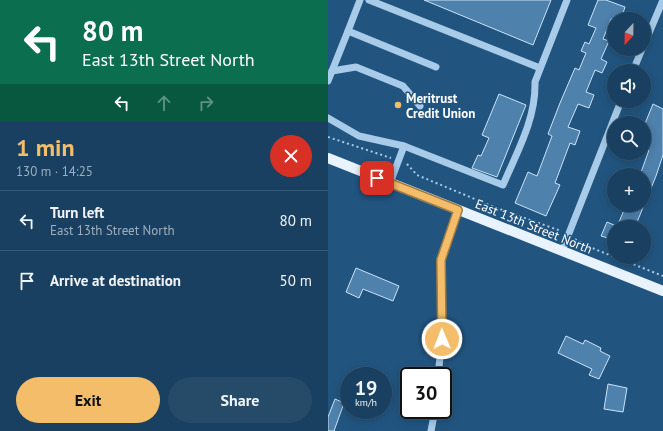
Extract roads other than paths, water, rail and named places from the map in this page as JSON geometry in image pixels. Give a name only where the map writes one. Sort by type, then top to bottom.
[{"type":"main road","name":"East 13th Street North","points":[[328,158],[663,291]]},
{"type":"street","points":[[328,81],[360,0]]},
{"type":"street","points":[[369,0],[540,68]]},
{"type":"street","points":[[328,118],[359,136],[404,146],[503,186],[532,115],[535,96],[535,82],[567,0]]},
{"type":"street","points":[[651,28],[663,0]]},
{"type":"street","points":[[348,31],[436,67]]},
{"type":"street","points":[[332,71],[356,67],[403,86],[420,106]]},
{"type":"street","points":[[562,251],[618,108]]},
{"type":"street","points":[[390,183],[404,146]]},
{"type":"street","points":[[439,367],[442,339],[441,260],[458,210]]},
{"type":"street","points":[[431,431],[433,419]]},
{"type":"place","name":"Meritrust Credit Union","points":[[398,105]]}]
